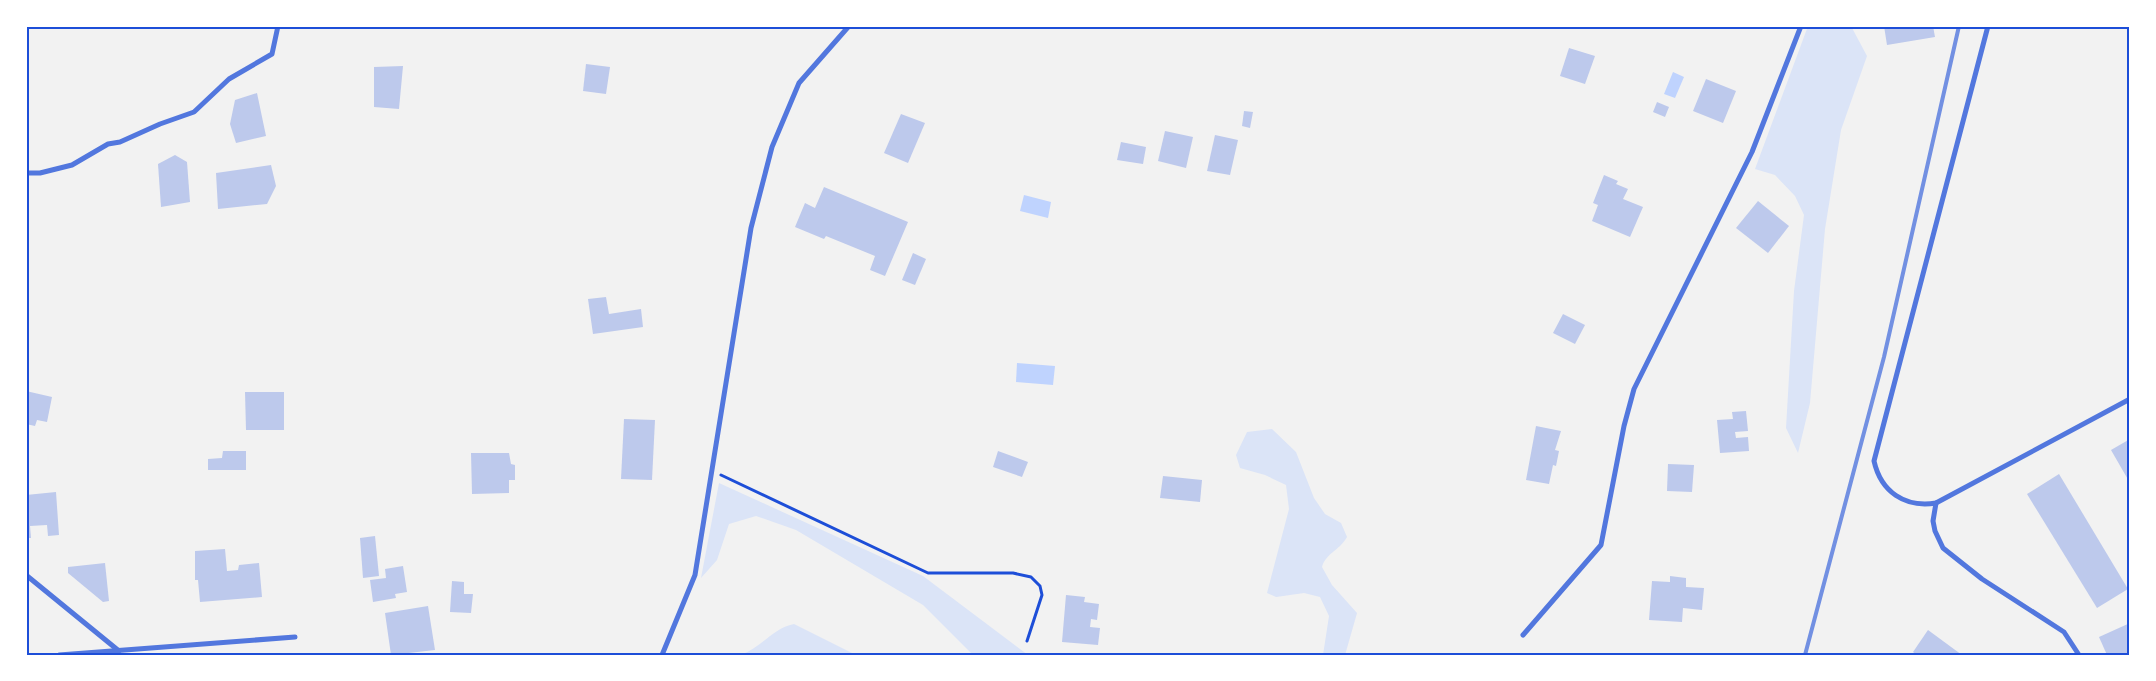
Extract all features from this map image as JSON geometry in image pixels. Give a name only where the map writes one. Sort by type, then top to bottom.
[{"type":"street","points":[[26,173],[40,173],[72,165],[108,144],[120,142],[160,124],[194,112],[229,79],[272,54],[278,26]]},
{"type":"street","points":[[662,655],[695,574],[751,228],[772,147],[799,83],[849,26]]},
{"type":"street","points":[[1523,635],[1601,545],[1624,426],[1634,389],[1752,152],[1801,26]]},
{"type":"street","points":[[1988,26],[1874,461],[1880,479],[1885,487],[1900,499],[1917,504],[1936,503],[2130,399]]},
{"type":"street","points":[[1936,503],[1934,512],[1935,531],[1944,548],[1982,579],[2064,632],[2079,655]]},
{"type":"street","points":[[26,575],[118,651]]},
{"type":"street","points":[[59,655],[295,637]]},
{"type":"path","points":[[713,471],[928,573],[1013,573],[1031,577],[1040,586],[1042,595],[1027,641]]},
{"type":"shaded area","points":[[1808,26],[1851,26],[1867,56],[1841,130],[1825,229],[1810,403],[1798,453],[1786,428],[1794,291],[1804,215],[1795,196],[1775,175],[1755,169]]},
{"type":"shaded area","points":[[1272,429],[1296,452],[1314,498],[1325,514],[1341,523],[1347,537],[1326,558],[1322,567],[1332,585],[1357,613],[1345,655],[1323,655],[1329,616],[1320,597],[1304,593],[1276,597],[1267,593],[1289,509],[1286,485],[1265,475],[1240,468],[1236,455],[1247,432]]},
{"type":"shaded area","points":[[719,483],[923,576],[1028,655],[973,655],[923,605],[796,530],[756,516],[729,524],[717,560],[701,578]]},
{"type":"shaded area","points":[[794,624],[856,655],[741,655],[780,629]]},
{"type":"water","points":[[1673,72],[1684,77],[1675,98],[1664,94]]},
{"type":"water","points":[[1024,195],[1051,202],[1048,218],[1020,211]]},
{"type":"water","points":[[1017,363],[1055,366],[1053,385],[1016,382]]},
{"type":"building","points":[[1884,26],[1933,26],[1935,37],[1887,45]]},
{"type":"building","points":[[1569,48],[1595,56],[1585,84],[1560,76]]},
{"type":"building","points":[[586,64],[610,67],[606,94],[583,91]]},
{"type":"building","points":[[403,66],[399,109],[374,107],[374,67]]},
{"type":"building","points":[[1706,79],[1736,91],[1723,123],[1693,111]]},
{"type":"building","points":[[257,93],[266,136],[236,143],[230,124],[235,100]]},
{"type":"building","points":[[1657,102],[1669,107],[1665,117],[1653,112]]},
{"type":"building","points":[[1244,111],[1253,112],[1250,128],[1242,126]]},
{"type":"building","points":[[901,114],[925,123],[908,163],[884,153]]},
{"type":"building","points":[[1165,131],[1193,137],[1186,168],[1158,161]]},
{"type":"building","points":[[1215,135],[1238,140],[1230,175],[1207,171]]},
{"type":"building","points":[[1121,142],[1146,147],[1143,164],[1117,160]]},
{"type":"building","points":[[175,155],[187,162],[190,202],[161,207],[158,164]]},
{"type":"building","points":[[271,165],[276,186],[267,204],[218,209],[216,173]]},
{"type":"building","points":[[1604,175],[1618,181],[1616,184],[1628,189],[1623,199],[1643,207],[1630,237],[1592,221],[1598,205],[1593,203]]},
{"type":"building","points":[[824,187],[908,222],[885,276],[870,270],[875,256],[826,236],[824,239],[795,227],[805,203],[815,208]]},
{"type":"building","points":[[1758,201],[1789,226],[1768,253],[1736,228]]},
{"type":"building","points":[[913,253],[926,259],[915,285],[902,280]]},
{"type":"building","points":[[606,297],[609,314],[641,309],[643,327],[593,334],[588,299]]},
{"type":"building","points":[[1563,314],[1585,325],[1575,344],[1553,333]]},
{"type":"building","points":[[26,391],[52,397],[47,422],[37,420],[35,426],[26,424]]},
{"type":"building","points":[[245,392],[284,392],[284,430],[246,430]]},
{"type":"building","points":[[1746,411],[1748,431],[1735,432],[1736,438],[1748,437],[1749,451],[1720,453],[1717,420],[1733,419],[1732,412]]},
{"type":"building","points":[[624,419],[655,420],[652,480],[621,479]]},
{"type":"building","points":[[1536,426],[1561,431],[1555,450],[1559,451],[1556,466],[1553,465],[1549,484],[1526,480]]},
{"type":"building","points":[[2130,439],[2130,483],[2111,450]]},
{"type":"building","points":[[223,451],[246,451],[246,470],[208,470],[208,459],[222,458]]},
{"type":"building","points":[[998,451],[1028,462],[1022,477],[993,467]]},
{"type":"building","points":[[471,453],[509,453],[511,464],[515,465],[515,480],[509,480],[509,493],[472,494]]},
{"type":"building","points":[[1668,464],[1694,465],[1692,492],[1667,491]]},
{"type":"building","points":[[2059,474],[2128,589],[2097,608],[2027,494]]},
{"type":"building","points":[[1163,476],[1202,480],[1200,502],[1160,498]]},
{"type":"building","points":[[56,492],[59,535],[48,536],[47,525],[30,526],[31,538],[26,538],[26,495]]},
{"type":"building","points":[[375,536],[379,576],[363,578],[360,538]]},
{"type":"building","points":[[225,549],[227,571],[238,570],[239,565],[259,563],[262,597],[200,602],[198,580],[195,580],[195,551]]},
{"type":"building","points":[[105,563],[109,601],[103,602],[68,573],[68,567]]},
{"type":"building","points":[[403,566],[407,592],[395,594],[396,598],[373,602],[370,580],[386,578],[385,569]]},
{"type":"building","points":[[1670,576],[1686,578],[1686,587],[1704,588],[1702,610],[1683,608],[1682,622],[1649,620],[1652,581],[1670,582]]},
{"type":"building","points":[[452,581],[464,582],[464,594],[473,594],[471,613],[450,612]]},
{"type":"building","points":[[1066,595],[1085,597],[1084,602],[1099,604],[1097,620],[1091,619],[1090,627],[1100,628],[1098,645],[1062,642]]},
{"type":"building","points":[[428,606],[435,650],[391,655],[385,613]]},
{"type":"building","points":[[2130,623],[2130,655],[2107,655],[2099,637]]},
{"type":"building","points":[[1928,630],[1962,655],[1917,655],[1913,652]]},
{"type":"railway","points":[[1805,655],[1884,357],[1959,26]]}]
